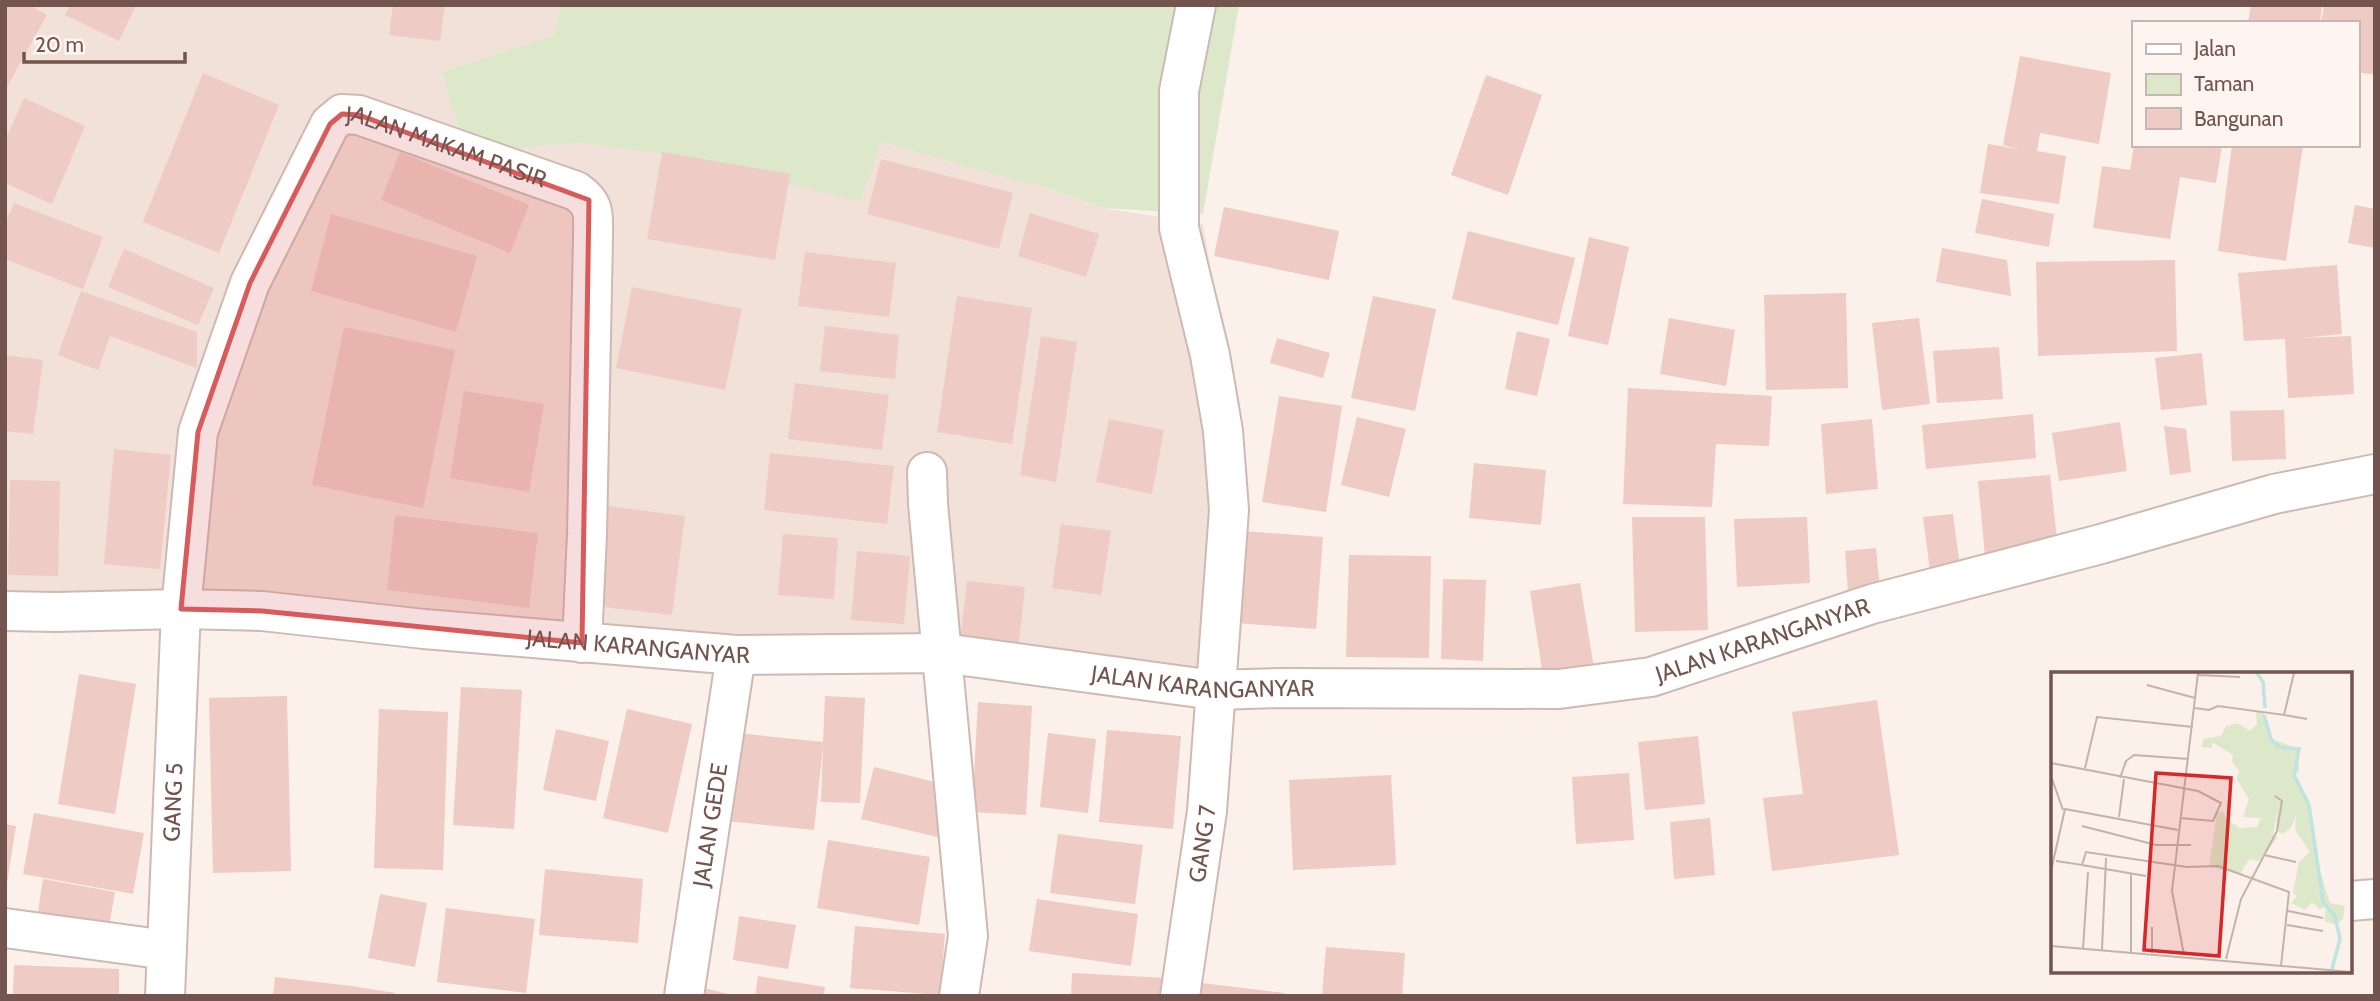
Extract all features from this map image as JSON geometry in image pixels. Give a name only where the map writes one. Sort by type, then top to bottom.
[{"type":"street","name":"GANG 7","points":[[1180,996],[1207,811],[1214,690],[1230,510],[1223,431],[1210,355],[1178,228],[1179,91],[1196,5]]},
{"type":"street","name":"JALAN MAKAM PASIR","points":[[181,609],[198,432],[250,282],[330,124],[342,114],[350,113],[576,191],[589,200],[593,212],[593,237],[582,643]]},
{"type":"street","points":[[928,472],[928,504],[968,936],[959,996]]},
{"type":"street","name":"JALAN KARANGANYAR","points":[[5,611],[262,611],[424,629],[736,655],[943,653],[1214,690],[1559,689],[1651,677],[1872,604],[2101,544],[2274,494],[2375,474]]},
{"type":"street","name":"GANG 5","points":[[165,996],[181,609]]},
{"type":"street","name":"JALAN GEDE","points":[[684,996],[736,655]]},
{"type":"street","points":[[2352,901],[2375,899]]},
{"type":"street","points":[[5,928],[167,950]]},
{"type":"highlighted area","points":[[342,114],[359,115],[589,200],[582,643],[262,611],[181,609],[198,432],[250,283],[330,124]]},
{"type":"shaded area","points":[[5,5],[562,5],[554,35],[442,72],[465,152],[580,143],[677,156],[880,142],[962,160],[1104,208],[1203,224],[1235,466],[1214,693],[5,616]]},
{"type":"green space","points":[[562,5],[1239,5],[1203,214],[1104,208],[1046,188],[881,142],[860,201],[677,156],[580,143],[465,152],[442,72],[554,35]]},
{"type":"building","points":[[5,5],[30,5],[47,15],[5,90]]},
{"type":"building","points":[[70,5],[136,5],[119,41],[65,15]]},
{"type":"building","points":[[393,5],[445,5],[440,41],[389,35]]},
{"type":"building","points":[[2251,5],[2322,5],[2320,21],[2248,21]]},
{"type":"building","points":[[2324,5],[2375,5],[2375,75],[2359,72],[2359,21],[2321,21]]},
{"type":"building","points":[[2020,56],[2111,73],[2099,144],[2040,133],[2037,151],[2066,156],[2059,204],[1980,193],[1988,144],[2019,149],[2003,145]]},
{"type":"building","points":[[203,73],[279,105],[219,253],[143,222]]},
{"type":"building","points":[[1486,75],[1542,95],[1508,195],[1451,175]]},
{"type":"building","points":[[24,98],[85,126],[52,204],[5,183],[5,140]]},
{"type":"building","points":[[2134,147],[2222,147],[2216,183],[2180,177],[2170,239],[2093,228],[2102,166],[2130,170]]},
{"type":"building","points":[[2232,147],[2303,147],[2286,261],[2218,251]]},
{"type":"building","points":[[400,152],[529,205],[510,253],[381,200]]},
{"type":"building","points":[[662,152],[790,174],[775,260],[647,239]]},
{"type":"building","points":[[881,159],[1013,193],[999,249],[867,214]]},
{"type":"building","points":[[1982,199],[2054,214],[2049,247],[1975,233]]},
{"type":"building","points":[[14,203],[103,237],[83,289],[5,259],[5,224]]},
{"type":"building","points":[[2355,205],[2375,209],[2375,248],[2348,243]]},
{"type":"building","points":[[1224,207],[1339,231],[1329,280],[1214,256]]},
{"type":"building","points":[[1030,213],[1099,234],[1086,277],[1018,256]]},
{"type":"building","points":[[331,214],[477,256],[456,332],[311,291]]},
{"type":"building","points":[[1468,231],[1575,258],[1558,325],[1452,299]]},
{"type":"building","points":[[1589,237],[1629,247],[1608,345],[1568,336]]},
{"type":"building","points":[[1942,248],[2007,260],[2011,296],[1936,282]]},
{"type":"building","points":[[124,249],[214,288],[198,325],[108,287]]},
{"type":"building","points":[[805,252],[896,263],[889,317],[798,306]]},
{"type":"building","points":[[2175,260],[2177,351],[2038,356],[2036,262]]},
{"type":"building","points":[[2337,265],[2342,334],[2302,338],[2351,336],[2354,394],[2288,398],[2285,339],[2244,341],[2238,273]]},
{"type":"building","points":[[632,287],[742,309],[725,390],[616,368]]},
{"type":"building","points":[[81,291],[197,332],[197,368],[110,336],[98,370],[58,355]]},
{"type":"building","points":[[1846,293],[1848,388],[1766,390],[1764,295]]},
{"type":"building","points":[[957,296],[1032,308],[1012,444],[937,432]]},
{"type":"building","points":[[1373,296],[1436,309],[1415,411],[1351,398]]},
{"type":"building","points":[[1669,318],[1735,330],[1726,386],[1660,374]]},
{"type":"building","points":[[1919,318],[1930,404],[1882,410],[1872,323]]},
{"type":"building","points":[[825,326],[899,335],[895,379],[820,371]]},
{"type":"building","points":[[344,327],[455,350],[423,508],[312,485]]},
{"type":"building","points":[[1517,331],[1550,339],[1537,396],[1505,389]]},
{"type":"building","points":[[1041,336],[1077,342],[1056,482],[1020,475]]},
{"type":"building","points":[[1277,338],[1330,353],[1323,378],[1270,363]]},
{"type":"building","points":[[1999,347],[2003,399],[1937,403],[1933,351]]},
{"type":"building","points":[[2202,353],[2207,405],[2161,410],[2155,358]]},
{"type":"building","points":[[5,355],[43,360],[33,434],[5,431]]},
{"type":"building","points":[[795,383],[889,395],[882,450],[788,439]]},
{"type":"building","points":[[1628,388],[1772,396],[1769,446],[1716,444],[1712,507],[1623,504]]},
{"type":"building","points":[[464,391],[544,404],[529,492],[450,478]]},
{"type":"building","points":[[1279,396],[1342,406],[1326,512],[1262,502]]},
{"type":"building","points":[[2284,410],[2286,459],[2232,461],[2230,411]]},
{"type":"building","points":[[2033,414],[2036,458],[1926,469],[1922,425]]},
{"type":"building","points":[[1357,417],[1406,429],[1389,497],[1341,485]]},
{"type":"building","points":[[1109,419],[1164,430],[1152,494],[1096,482]]},
{"type":"building","points":[[1872,419],[1878,489],[1826,494],[1821,424]]},
{"type":"building","points":[[2120,422],[2127,471],[2059,481],[2052,433]]},
{"type":"building","points":[[2164,426],[2186,429],[2191,472],[2170,475]]},
{"type":"building","points":[[114,449],[171,455],[160,569],[104,564]]},
{"type":"building","points":[[770,453],[894,466],[887,524],[764,510]]},
{"type":"building","points":[[1474,463],[1546,470],[1541,525],[1469,518]]},
{"type":"building","points":[[2050,475],[2058,549],[1985,556],[1978,481]]},
{"type":"building","points":[[10,480],[60,481],[58,576],[8,575]]},
{"type":"building","points":[[600,505],[685,516],[672,615],[587,605]]},
{"type":"building","points":[[1953,514],[1960,567],[1930,571],[1923,517]]},
{"type":"building","points":[[395,515],[538,533],[529,608],[387,590]]},
{"type":"building","points":[[1632,517],[1705,517],[1708,630],[1635,632]]},
{"type":"building","points":[[1807,517],[1810,583],[1737,587],[1734,519]]},
{"type":"building","points":[[1061,524],[1111,531],[1101,595],[1052,588]]},
{"type":"building","points":[[1242,531],[1323,537],[1316,629],[1236,623]]},
{"type":"building","points":[[783,534],[838,538],[834,599],[778,595]]},
{"type":"building","points":[[1876,548],[1880,590],[1848,593],[1845,551]]},
{"type":"building","points":[[857,551],[910,556],[904,624],[851,620]]},
{"type":"building","points":[[1349,555],[1431,556],[1429,658],[1346,657]]},
{"type":"building","points":[[1443,579],[1486,580],[1483,661],[1441,659]]},
{"type":"building","points":[[967,581],[1025,587],[1018,650],[960,643]]},
{"type":"building","points":[[1580,583],[1594,668],[1543,676],[1530,591]]},
{"type":"building","points":[[79,674],[136,684],[115,814],[58,804]]},
{"type":"building","points":[[461,687],[522,690],[514,829],[453,825]]},
{"type":"building","points":[[287,696],[291,871],[213,873],[209,698]]},
{"type":"building","points":[[825,696],[865,698],[860,803],[821,802],[823,746],[814,830],[717,820],[727,732],[823,742]]},
{"type":"building","points":[[1877,700],[1899,855],[1772,871],[1763,798],[1803,794],[1792,712]]},
{"type":"building","points":[[978,702],[1032,706],[1026,815],[972,812]]},
{"type":"building","points":[[379,709],[448,712],[443,870],[374,868]]},
{"type":"building","points":[[627,709],[692,724],[668,833],[603,818]]},
{"type":"building","points":[[556,729],[609,741],[596,801],[543,790]]},
{"type":"building","points":[[1107,730],[1181,736],[1173,829],[1099,822]]},
{"type":"building","points":[[1048,733],[1096,739],[1088,813],[1040,807]]},
{"type":"building","points":[[1698,736],[1705,804],[1645,810],[1638,742]]},
{"type":"building","points":[[874,767],[955,787],[942,838],[861,819]]},
{"type":"building","points":[[1629,773],[1634,840],[1576,844],[1572,777]]},
{"type":"building","points":[[1391,775],[1396,865],[1293,870],[1289,780]]},
{"type":"building","points":[[34,813],[144,833],[133,894],[23,874]]},
{"type":"building","points":[[1710,818],[1715,875],[1674,879],[1670,822]]},
{"type":"building","points":[[5,824],[16,826],[7,883],[5,883]]},
{"type":"building","points":[[1058,834],[1143,845],[1135,904],[1050,893]]},
{"type":"building","points":[[828,840],[930,857],[919,925],[817,908]]},
{"type":"building","points":[[545,869],[643,879],[638,943],[539,935]]},
{"type":"building","points":[[43,879],[115,892],[107,938],[36,925]]},
{"type":"building","points":[[380,894],[427,903],[415,967],[368,958]]},
{"type":"building","points":[[1037,899],[1138,914],[1131,966],[1029,951]]},
{"type":"building","points":[[446,908],[535,919],[526,993],[437,982]]},
{"type":"building","points":[[739,916],[796,925],[788,969],[733,960]]},
{"type":"building","points":[[855,926],[945,934],[940,995],[850,988]]},
{"type":"building","points":[[1326,947],[1405,953],[1402,996],[1322,996]]},
{"type":"building","points":[[14,965],[119,969],[119,996],[13,996]]},
{"type":"building","points":[[1072,973],[1167,978],[1166,996],[1071,996]]},
{"type":"building","points":[[758,976],[825,987],[823,996],[755,996]]},
{"type":"building","points":[[275,977],[395,993],[394,996],[273,996]]},
{"type":"building","points":[[1202,983],[1284,993],[1283,996],[1200,996]]},
{"type":"building","points":[[700,987],[732,995],[732,996],[698,996]]}]
